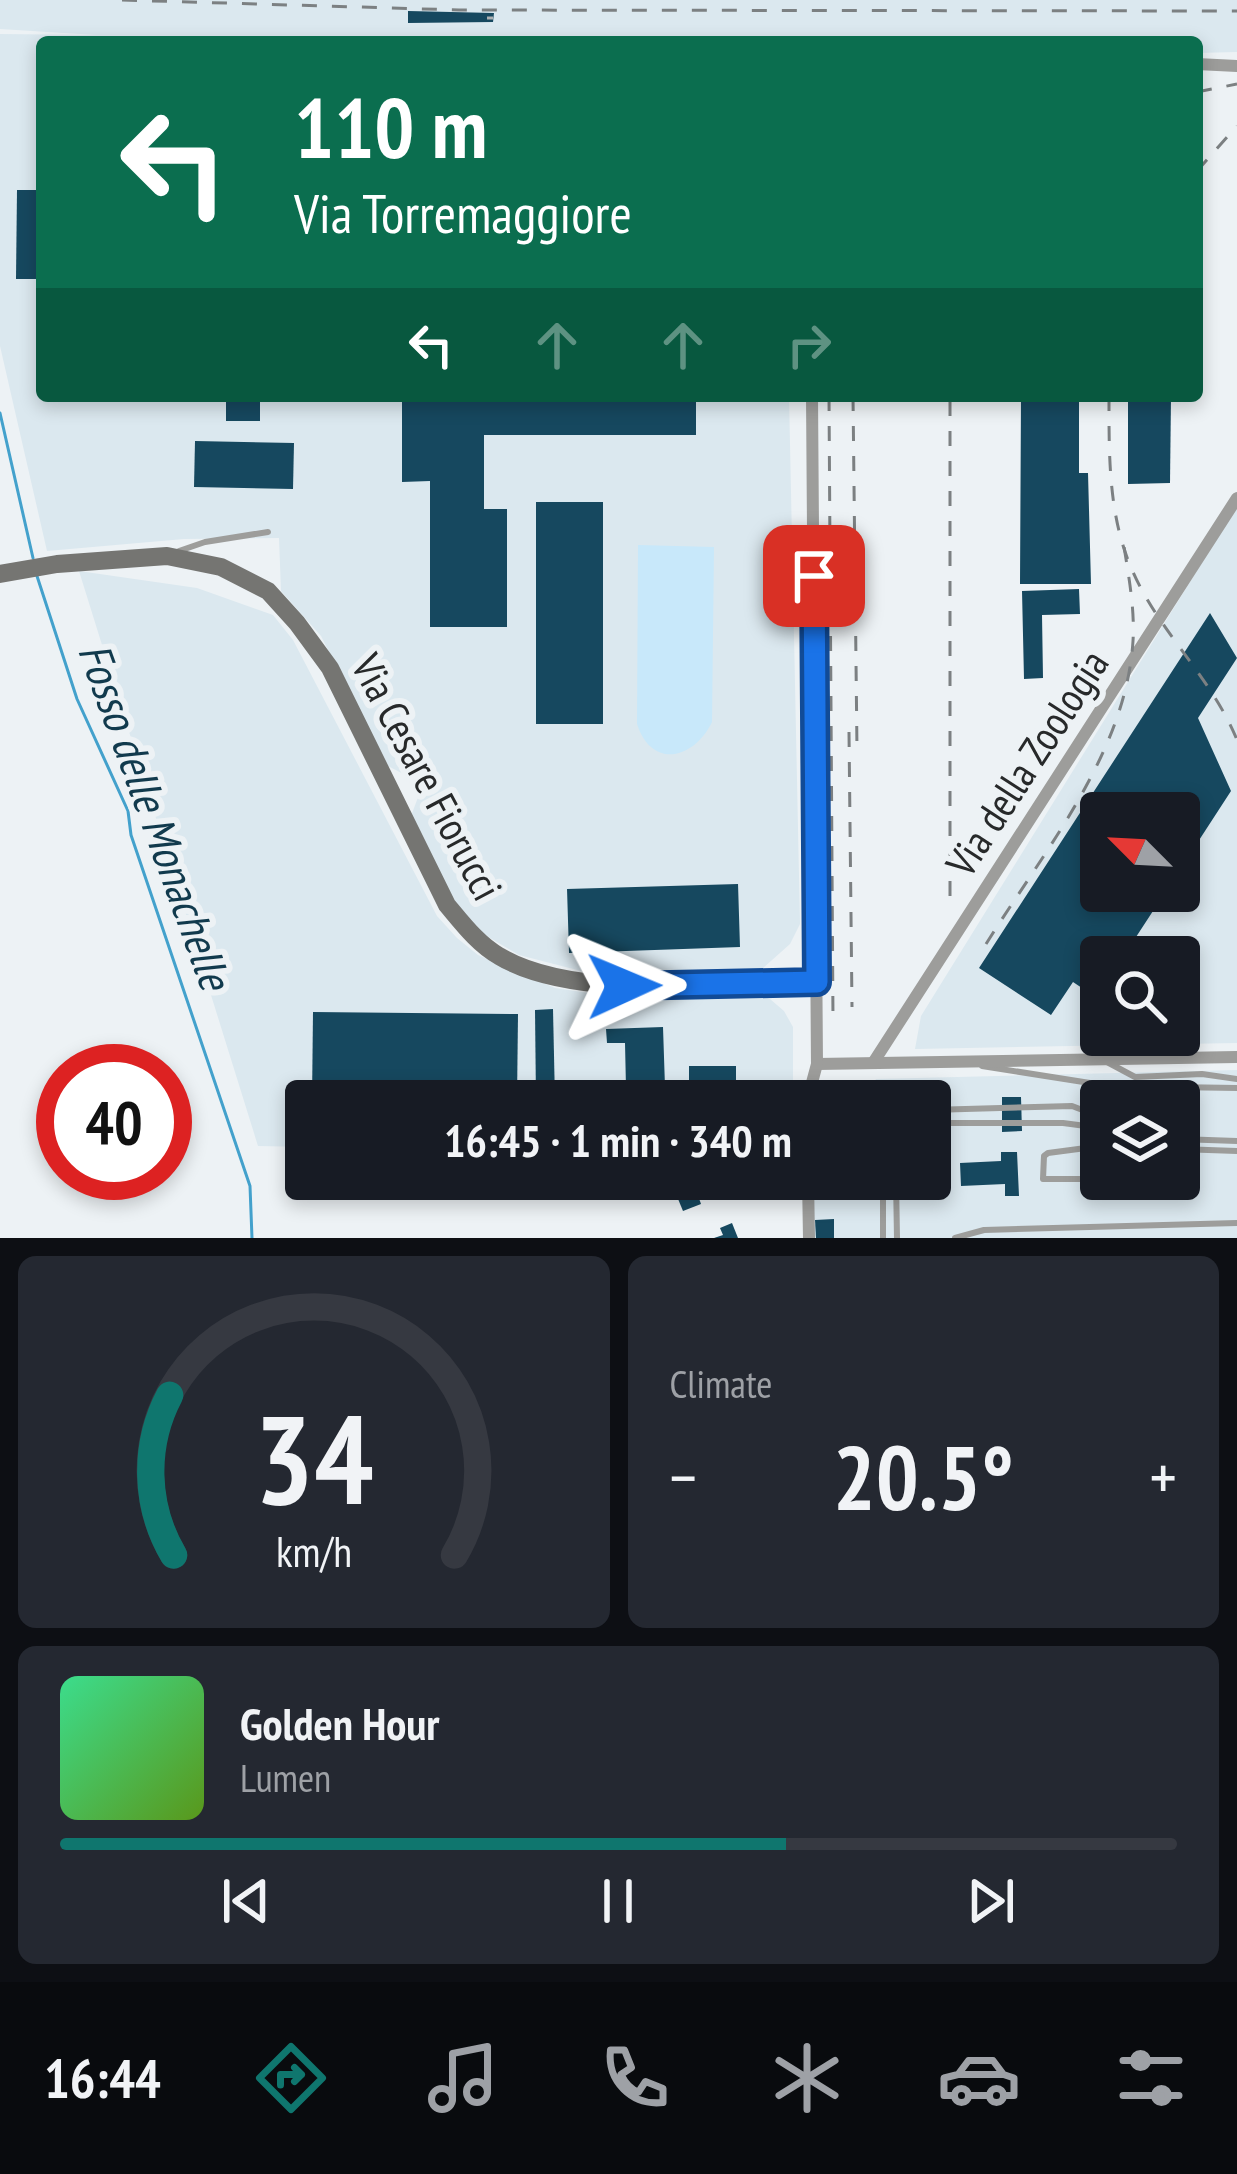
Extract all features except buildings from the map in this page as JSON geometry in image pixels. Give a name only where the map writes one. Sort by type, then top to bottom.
[{"type":"street","points":[[1203,64],[1237,66]]},
{"type":"street","points":[[812,402],[817,982],[817,1064],[813,1080]]},
{"type":"street","name":"Via della Zoologia","points":[[873,1063],[1237,498]]},
{"type":"street","name":"Via Cesare Fiorucci","points":[[6,573],[164,556],[205,562],[268,591],[330,668],[447,904],[472,935],[498,956],[550,976],[598,985],[817,982]]},
{"type":"street","points":[[817,1064],[1237,1057]]},
{"type":"street","points":[[808,1200],[809,1238]]},
{"type":"lane","points":[[164,556],[205,542],[268,532]]},
{"type":"lane","points":[[1102,1059],[1136,1076],[1202,1074],[1237,1083]]},
{"type":"lane","points":[[961,1062],[1109,1086],[1237,1083]]},
{"type":"lane","points":[[951,1109],[1080,1109]]},
{"type":"lane","points":[[951,1123],[1080,1125]]},
{"type":"lane","points":[[1200,1140],[1237,1141]]},
{"type":"lane","points":[[1080,1150],[1044,1156],[1043,1179],[1080,1179]]},
{"type":"lane","points":[[1200,1150],[1237,1151]]},
{"type":"lane","points":[[883,1200],[883,1238]]},
{"type":"lane","points":[[896,1200],[897,1238]]},
{"type":"lane","points":[[955,1238],[984,1230],[1237,1223]]},
{"type":"lane","points":[[1164,1224],[1172,1238]]},
{"type":"lane","points":[[1102,1225],[1102,1238]]},
{"type":"path","points":[[487,18],[502,18]]},
{"type":"shaded area","points":[[0,0],[1237,0],[1237,52],[1203,53],[1203,36],[36,36],[36,402],[789,402],[800,924],[790,944],[762,969],[585,972],[519,955],[480,932],[457,906],[411,816],[423,784],[386,765],[321,636],[281,591],[279,538],[184,539],[47,551],[0,346],[0,34],[96,35],[0,29]]},
{"type":"shaded area","points":[[1237,506],[1237,1043],[1200,1044],[1200,936],[1080,936],[1080,1046],[915,1049],[921,1016]]},
{"type":"shaded area","points":[[638,545],[714,547],[712,722],[695,744],[673,754],[653,748],[637,724]]},
{"type":"shaded area","points":[[79,571],[197,588],[273,615],[293,640],[437,916],[478,955],[555,988],[595,994],[749,991],[770,999],[793,1027],[793,1080],[285,1080],[285,1147],[258,1146]]},
{"type":"shaded area","points":[[1237,1070],[1237,1238],[812,1238],[811,1200],[951,1200],[951,1080],[875,1080]]},
{"type":"waterway","name":"Fosso delle Monachelle","points":[[0,413],[33,558]]},
{"type":"waterway","name":"Fosso delle Monachelle","points":[[36,573],[77,699],[128,811],[131,835],[250,1186],[252,1238]]},
{"type":"railway","points":[[122,0],[459,10],[1237,11]]},
{"type":"railway","points":[[1203,91],[1237,84]]},
{"type":"railway","points":[[1203,164],[1237,126]]},
{"type":"railway","points":[[829,402],[833,1021]]},
{"type":"railway","points":[[853,402],[857,750]]},
{"type":"railway","points":[[950,402],[950,896]]},
{"type":"railway","points":[[1109,402],[1112,486],[1125,551],[1144,594],[1214,696],[1237,740]]},
{"type":"railway","points":[[986,944],[1079,800],[1115,723],[1133,641],[1123,540]]},
{"type":"railway","points":[[849,732],[852,1007]]},
{"type":"route","points":[[624,986],[817,982],[814,576]]}]
